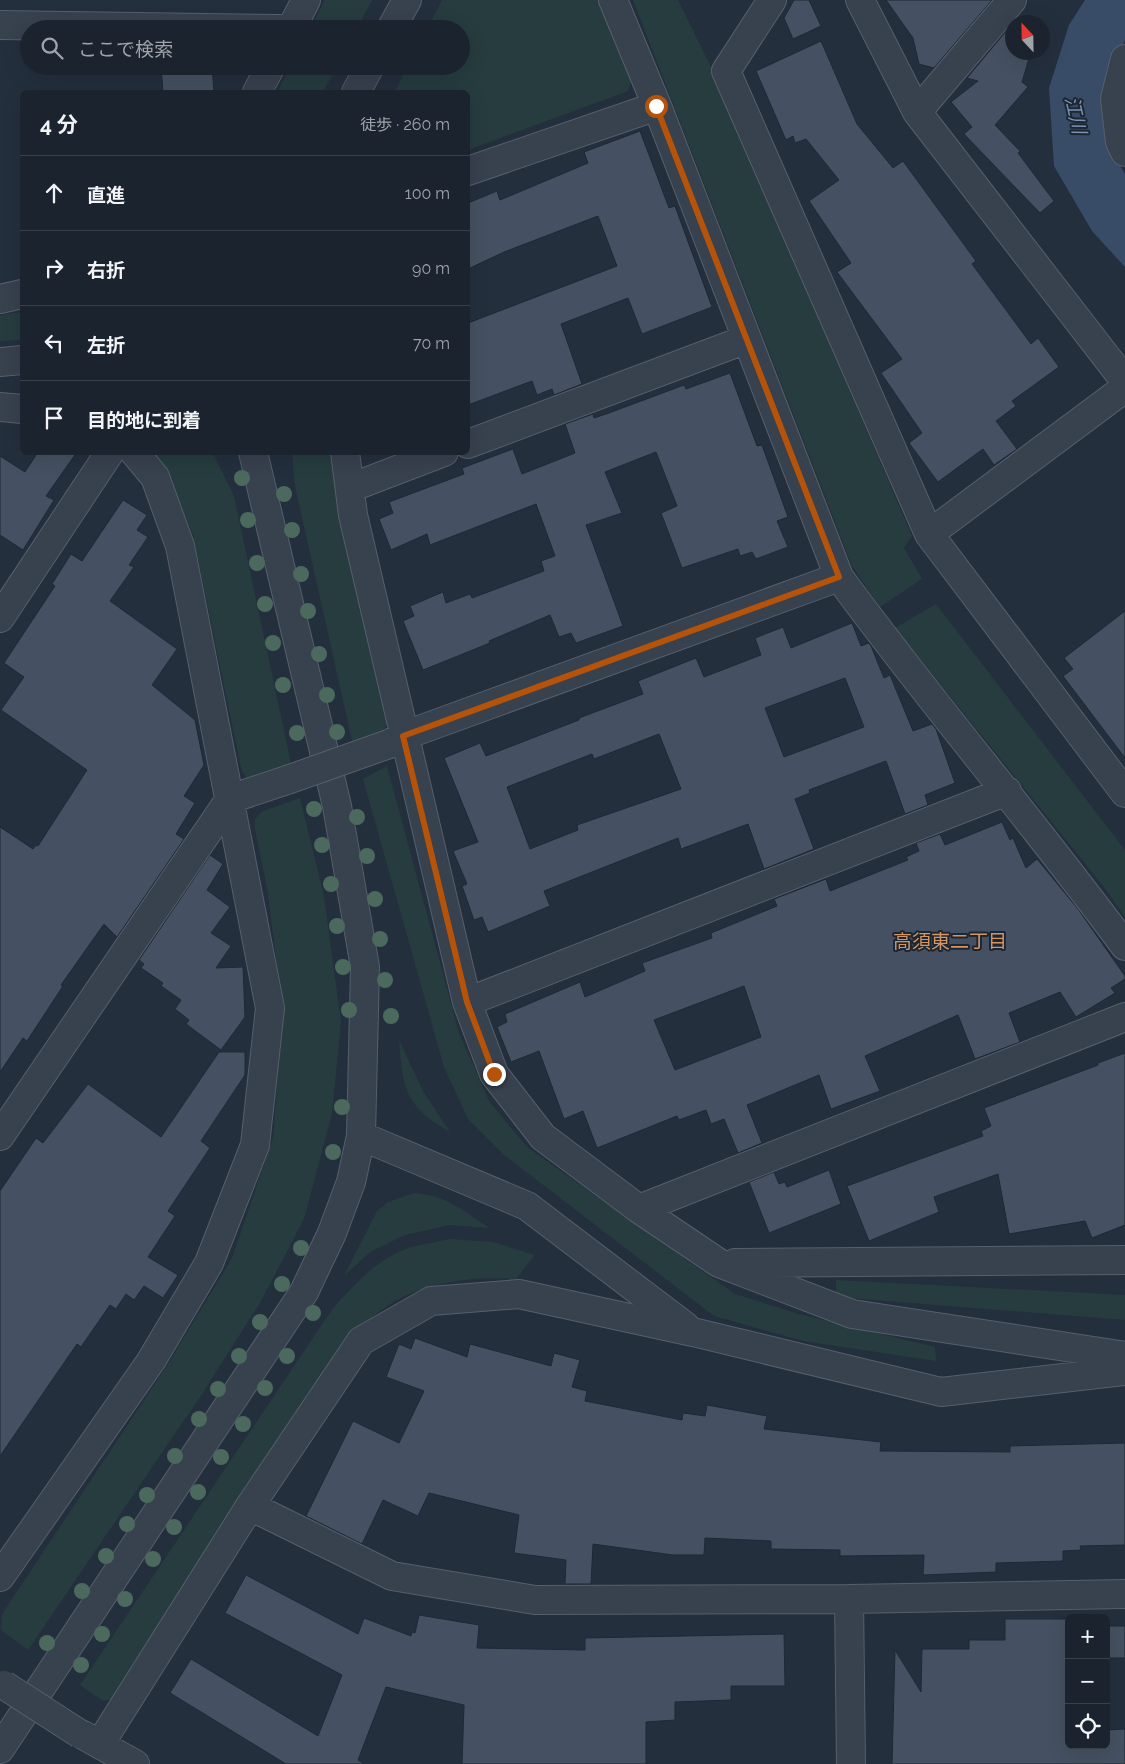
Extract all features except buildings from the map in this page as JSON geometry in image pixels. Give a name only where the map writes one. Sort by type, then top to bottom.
[{"type":"street","points":[[296,20],[306,0]]},
{"type":"street","points":[[396,20],[407,0]]},
{"type":"street","points":[[612,0],[656,106],[839,577],[872,623],[1007,791],[1125,946]]},
{"type":"street","points":[[772,0],[726,71],[929,534],[1125,793]]},
{"type":"street","points":[[860,0],[889,62],[917,112],[1125,381]]},
{"type":"street","points":[[917,112],[1012,0]]},
{"type":"street","points":[[0,25],[20,25]]},
{"type":"street","points":[[1125,59],[1115,99],[1120,142],[1125,152]]},
{"type":"street","points":[[258,90],[266,75]]},
{"type":"street","points":[[357,90],[365,75]]},
{"type":"street","points":[[470,170],[656,106]]},
{"type":"street","points":[[0,299],[20,294]]},
{"type":"street","points":[[470,443],[747,339]]},
{"type":"street","points":[[0,362],[20,360]]},
{"type":"street","points":[[929,534],[1125,388]]},
{"type":"street","points":[[0,407],[20,409]]},
{"type":"street","points":[[0,618],[108,455]]},
{"type":"street","points":[[0,1577],[150,1361],[209,1263],[255,1145],[270,1008],[180,546],[155,477],[137,455]]},
{"type":"street","points":[[0,1749],[56,1660],[304,1292],[339,1216],[351,1182],[361,1136],[365,967],[337,806],[254,455]]},
{"type":"street","points":[[345,455],[353,515],[396,740],[467,1002],[494,1074],[543,1137],[639,1209],[719,1263],[852,1314],[1125,1356]]},
{"type":"street","points":[[350,488],[436,455]]},
{"type":"street","points":[[0,1136],[230,799],[287,780],[839,577]]},
{"type":"street","points":[[467,1002],[1007,791]]},
{"type":"street","points":[[639,1209],[1125,1017]]},
{"type":"street","points":[[361,1136],[526,1206],[693,1332]]},
{"type":"street","points":[[719,1263],[1125,1260]]},
{"type":"street","points":[[90,1739],[361,1341],[432,1301],[518,1294],[693,1332],[941,1392],[1125,1372]]},
{"type":"street","points":[[250,1506],[392,1576],[535,1600],[849,1599],[1125,1594]]},
{"type":"street","points":[[849,1599],[851,1764]]},
{"type":"street","points":[[2,1683],[90,1739],[136,1764]]},
{"type":"green space","points":[[325,0],[372,0],[362,20],[315,20]]},
{"type":"green space","points":[[442,0],[599,0],[631,81],[628,91],[470,149],[470,90],[396,90],[404,75],[470,75],[470,20],[432,20]]},
{"type":"green space","points":[[633,0],[678,0],[712,69],[912,536],[904,548],[922,579],[880,607],[852,566]]},
{"type":"green space","points":[[286,75],[332,75],[324,90],[278,90]]},
{"type":"green space","points":[[20,312],[20,340],[0,341],[0,315]]},
{"type":"green space","points":[[152,455],[214,455],[234,496],[292,768],[252,782],[246,778],[241,768],[193,535],[168,473]]},
{"type":"green space","points":[[292,455],[330,455],[339,512],[387,724],[383,731],[353,745],[295,486]]},
{"type":"green space","points":[[936,604],[1125,850],[1125,917],[1103,886],[895,628]]},
{"type":"green space","points":[[387,766],[459,1033],[489,1101],[527,1147],[735,1294],[799,1314],[935,1347],[936,1361],[803,1341],[714,1316],[504,1155],[468,1119],[444,1067],[363,779]]},
{"type":"green space","points":[[300,798],[324,896],[341,1022],[332,1114],[304,1219],[261,1301],[204,1391],[28,1650],[1,1630],[2,1614],[168,1364],[232,1258],[273,1138],[283,1012],[267,888],[255,830],[255,819],[263,811]]},
{"type":"green space","points":[[399,1040],[423,1091],[450,1132],[423,1113],[409,1094],[402,1071]]},
{"type":"green space","points":[[414,1193],[445,1200],[490,1228],[449,1225],[405,1235],[370,1252],[344,1276],[377,1211],[388,1202]]},
{"type":"green space","points":[[450,1239],[493,1242],[535,1255],[516,1279],[499,1278],[449,1282],[417,1291],[387,1306],[351,1335],[114,1699],[103,1701],[80,1685],[333,1308],[367,1273],[386,1259],[408,1248]]},
{"type":"green space","points":[[836,1280],[1125,1295],[1125,1320],[836,1297]]},
{"type":"water","name":"江川","points":[[1085,0],[1125,0],[1125,40],[1103,95],[1109,147],[1125,174],[1125,267],[1092,231],[1054,166],[1049,88],[1069,25]]},
{"type":"district","name":"高須東二丁目","points":[[950,941]]},
{"type":"route","points":[[494,1074],[467,1002],[403,736],[839,577],[656,106]]}]
